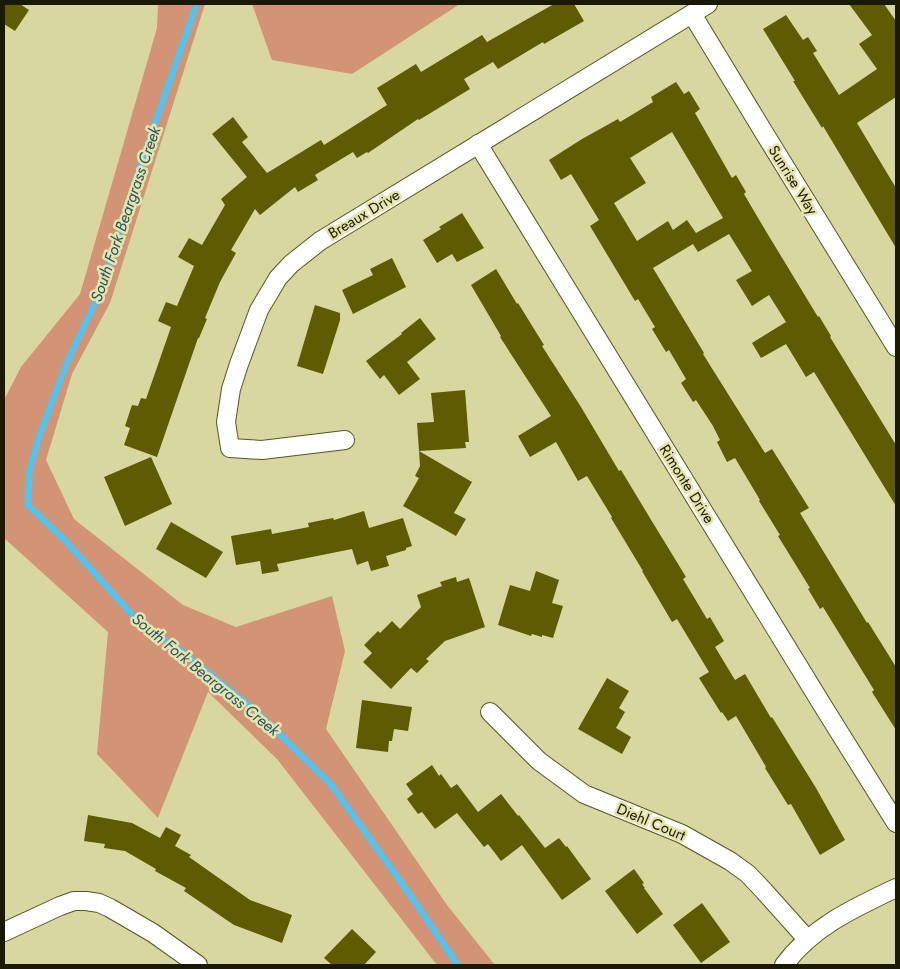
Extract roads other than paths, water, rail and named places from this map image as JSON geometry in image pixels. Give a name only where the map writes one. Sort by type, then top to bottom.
[{"type":"street","name":"Breaux Drive","points":[[345,440],[262,450],[230,448],[226,422],[231,389],[259,310],[278,278],[291,264],[320,241],[708,4]]},
{"type":"street","name":"Sunrise Way","points":[[692,14],[896,346]]},
{"type":"street","name":"Rimonte Drive","points":[[478,144],[896,823]]},
{"type":"street","name":"Diehl Court","points":[[490,712],[539,761],[584,794],[682,834],[730,861],[748,874],[807,939]]},
{"type":"street","points":[[784,965],[807,939],[824,926],[843,914],[896,888]]},
{"type":"street","points":[[4,932],[60,906],[86,901],[99,903],[153,934],[198,965]]},
{"type":"waterway","name":"South Fork Beargrass Creek","points":[[197,4],[135,181],[103,287],[67,363],[40,435],[30,469],[28,505],[65,540],[139,622],[187,655],[257,712],[331,784],[458,965]]}]
